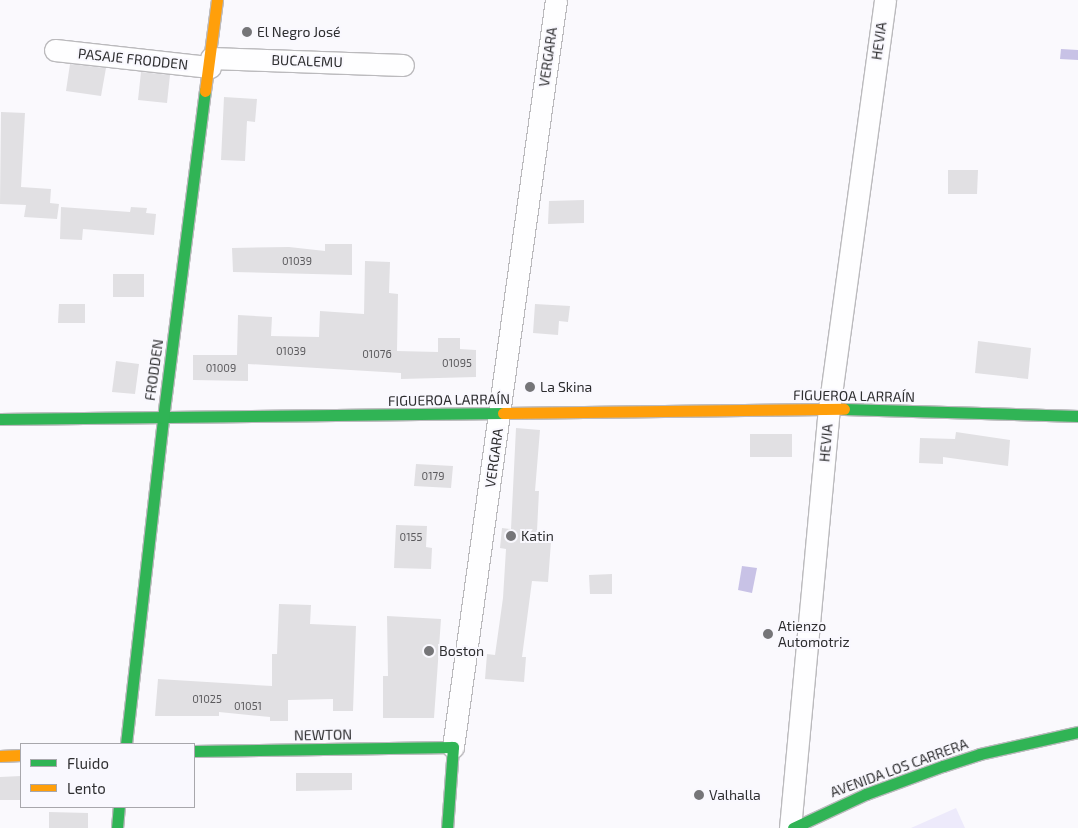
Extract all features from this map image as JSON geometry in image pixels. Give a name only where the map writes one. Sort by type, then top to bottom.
[{"type":"street","name":"FRODDEN","points":[[126,743],[163,418],[211,63],[217,0]]},
{"type":"street","name":"VERGARA","points":[[447,828],[453,747],[556,0]]},
{"type":"street","name":"HEVIA","points":[[792,828],[829,409],[885,0]]},
{"type":"street","name":"PASAJE FRODDEN","points":[[55,50],[211,63]]},
{"type":"street","name":"BUCALEMU","points":[[211,63],[403,65]]},
{"type":"street","name":"FIGUEROA LARRAÍN","points":[[0,418],[500,415],[829,409],[1078,416]]},
{"type":"street","name":"AVENIDA LOS CARRERA","points":[[792,828],[866,794],[943,766],[980,754],[1078,732]]},
{"type":"street","name":"NEWTON","points":[[195,750],[453,747]]},
{"type":"street","points":[[0,756],[20,755]]},
{"type":"street","points":[[117,828],[119,808]]},
{"type":"shaded area","points":[[1061,49],[1078,50],[1078,60],[1060,59]]},
{"type":"shaded area","points":[[742,566],[757,568],[752,593],[738,590]]},
{"type":"shaded area","points":[[956,808],[965,828],[911,828]]},
{"type":"building","points":[[70,64],[106,68],[101,96],[66,91]]},
{"type":"building","points":[[141,72],[170,75],[167,103],[138,100]]},
{"type":"building","points":[[224,97],[257,99],[255,122],[247,121],[245,161],[221,160]]},
{"type":"building","points":[[1,112],[25,113],[21,187],[51,189],[50,203],[59,204],[57,219],[24,217],[26,205],[0,204]]},
{"type":"building","points":[[948,170],[978,170],[977,194],[948,194]]},
{"type":"building","points":[[584,200],[584,223],[548,224],[549,201]]},
{"type":"building","points":[[61,207],[130,212],[131,207],[147,208],[146,213],[156,214],[154,235],[83,229],[82,240],[60,239]]},
{"type":"building","points":[[325,244],[352,244],[352,275],[233,272],[232,248],[289,247],[325,251]]},
{"type":"building","points":[[365,261],[390,262],[389,293],[398,294],[397,351],[438,352],[438,338],[460,338],[460,349],[476,350],[476,377],[401,379],[401,373],[248,364],[248,381],[193,380],[193,355],[237,355],[238,315],[272,317],[271,336],[319,337],[320,311],[364,314]]},
{"type":"building","points":[[113,274],[144,274],[144,297],[113,297]]},
{"type":"building","points":[[59,304],[85,304],[85,323],[58,323]]},
{"type":"building","points":[[535,304],[570,306],[568,322],[559,321],[558,335],[533,333]]},
{"type":"building","points":[[978,341],[1031,348],[1028,379],[975,373]]},
{"type":"building","points":[[116,361],[139,364],[135,394],[112,392]]},
{"type":"building","points":[[516,428],[540,430],[535,491],[539,491],[537,531],[545,531],[544,542],[551,542],[548,582],[532,581],[522,657],[526,657],[524,682],[485,679],[487,654],[495,655],[503,598],[506,549],[500,548],[502,528],[511,529]]},
{"type":"building","points":[[956,432],[1010,440],[1008,466],[943,457],[943,464],[919,463],[920,438],[955,439]]},
{"type":"building","points":[[750,434],[792,434],[792,457],[750,457]]},
{"type":"building","points":[[416,464],[453,466],[451,488],[414,486]]},
{"type":"building","points":[[396,525],[427,526],[426,547],[432,548],[431,569],[394,568]]},
{"type":"building","points":[[612,574],[612,594],[590,594],[589,575]]},
{"type":"building","points":[[279,604],[311,605],[310,624],[356,626],[353,711],[333,711],[333,699],[288,700],[288,721],[270,721],[270,717],[219,712],[219,716],[155,716],[158,679],[272,686],[272,654],[277,654]]},
{"type":"building","points":[[387,616],[441,619],[434,718],[383,718],[383,676],[388,676]]},
{"type":"building","points":[[296,773],[352,773],[352,790],[296,791]]},
{"type":"building","points":[[20,776],[20,800],[0,800],[0,777]]},
{"type":"building","points":[[49,812],[88,813],[88,828],[49,828]]},
{"type":"traffic: fast","points":[[126,743],[163,418],[205,91]]},
{"type":"traffic: fast","points":[[844,409],[1078,416]]},
{"type":"traffic: fast","points":[[0,419],[503,413]]},
{"type":"traffic: fast","points":[[793,828],[866,794],[943,766],[980,754],[1078,732]]},
{"type":"traffic: fast","points":[[195,751],[453,747],[447,828]]},
{"type":"traffic: fast","points":[[117,828],[119,808]]},
{"type":"traffic: slow","points":[[205,91],[217,0]]},
{"type":"traffic: slow","points":[[503,413],[844,409]]},
{"type":"traffic: slow","points":[[0,756],[20,755]]},
{"type":"place","name":"El Negro José","points":[[247,32]]},
{"type":"place","name":"La Skina","points":[[530,387]]},
{"type":"place","name":"Katin","points":[[511,536]]},
{"type":"place","name":"Atienzo Automotriz","points":[[768,634]]},
{"type":"place","name":"Boston","points":[[429,651]]},
{"type":"place","name":"Valhalla","points":[[699,795]]}]
